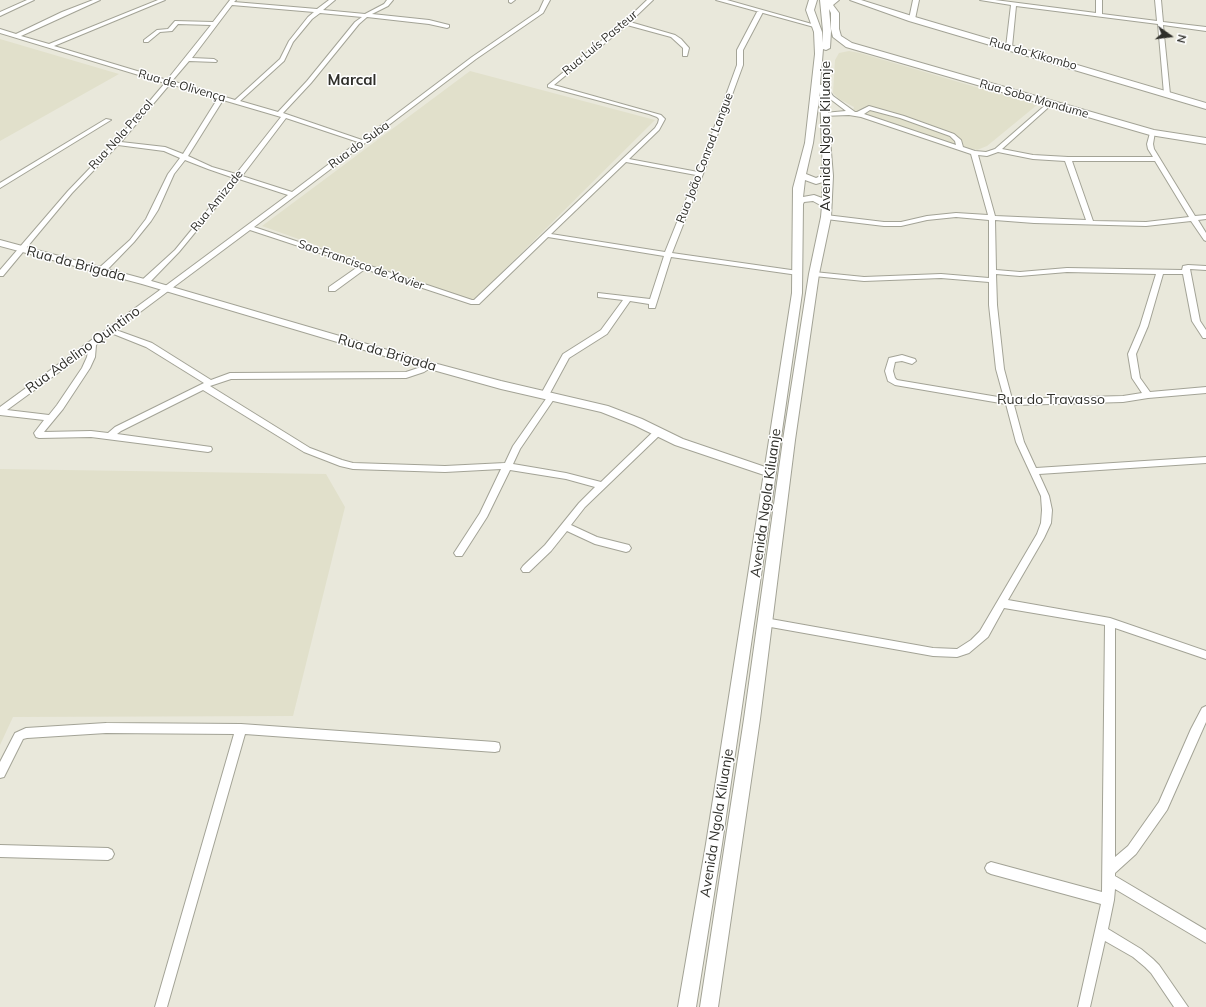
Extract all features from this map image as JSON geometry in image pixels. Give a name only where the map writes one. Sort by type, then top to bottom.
[{"type":"main road","name":"Avenida Ngola Kiluanje","points":[[687,1007],[795,315],[798,273],[798,188],[809,143],[815,100],[819,49],[816,26],[810,10],[813,0]]},
{"type":"main road","name":"Avenida Ngola Kiluanje","points":[[710,1007],[751,727],[789,440],[814,274],[826,217],[828,176],[824,115],[824,87],[827,31],[824,0]]},
{"type":"main road","points":[[835,0],[830,2],[829,5],[835,13],[835,29],[837,37],[849,44],[865,50]]},
{"type":"main road","name":"Rua do Kikombo","points":[[850,0],[1206,106]]},
{"type":"main road","points":[[826,53],[830,49],[841,47],[865,50]]},
{"type":"main road","name":"Rua Soba Mandume","points":[[865,50],[1153,133],[1206,141]]},
{"type":"main road","points":[[1168,135],[1182,140],[1206,145]]},
{"type":"main road","points":[[1187,139],[1206,136]]},
{"type":"main road","points":[[801,173],[804,177],[816,181],[824,180],[828,176]]},
{"type":"main road","points":[[798,204],[801,200],[814,198],[822,201],[826,205]]},
{"type":"street","points":[[0,14],[31,0]]},
{"type":"street","points":[[16,36],[64,13],[98,0]]},
{"type":"street","points":[[49,46],[162,0]]},
{"type":"street","points":[[237,101],[282,60],[296,36],[313,15],[319,12],[332,0]]},
{"type":"street","name":"Rua Amizade","points":[[145,282],[173,256],[238,177],[282,115],[357,23],[367,15],[378,10],[390,0]]},
{"type":"street","name":"Rua do Suba","points":[[167,289],[291,194],[363,142],[474,58],[541,12],[548,0]]},
{"type":"street","name":"Rua Luís Pasteur","points":[[624,160],[656,129],[662,120],[659,116],[550,86],[626,24],[650,0]]},
{"type":"street","points":[[719,0],[816,26]]},
{"type":"street","points":[[912,19],[916,0]]},
{"type":"street","points":[[983,0],[1206,29]]},
{"type":"street","points":[[1014,4],[1019,2],[1019,0]]},
{"type":"street","points":[[1099,0],[1099,15]]},
{"type":"street","points":[[1158,0],[1166,94]]},
{"type":"street","points":[[232,1],[250,2],[319,12],[367,15],[429,22],[447,26]]},
{"type":"street","name":"Rua Nola Precol","points":[[22,249],[70,192],[117,143],[188,59],[232,1]]},
{"type":"street","points":[[1009,48],[1014,4]]},
{"type":"street","name":"Rua João Conrad Langue","points":[[628,299],[653,304],[668,255],[700,174],[740,65],[740,50],[760,12]]},
{"type":"street","points":[[146,41],[159,32],[170,30],[177,22],[214,24]]},
{"type":"street","points":[[626,24],[667,35],[679,40],[686,48],[685,55]]},
{"type":"street","name":"Rua de Olivença","points":[[0,32],[237,101],[363,142]]},
{"type":"street","points":[[188,59],[214,61]]},
{"type":"street","points":[[824,87],[831,97],[844,108],[857,114],[974,153],[987,154],[997,150],[1049,104]]},
{"type":"street","points":[[102,270],[132,241],[143,228],[155,210],[171,174],[184,157],[222,97]]},
{"type":"street","points":[[824,115],[857,114],[869,108],[902,117],[952,134],[958,140],[960,148]]},
{"type":"street","points":[[0,186],[108,120]]},
{"type":"street","points":[[1153,133],[1150,144],[1156,159],[1195,219],[1206,239]]},
{"type":"street","points":[[117,143],[165,149],[238,177],[291,194]]},
{"type":"street","points":[[997,150],[1033,157],[1068,159],[1156,159]]},
{"type":"street","points":[[765,622],[933,652],[957,653],[966,650],[984,634],[1041,535],[1046,523],[1047,510],[1045,496],[1020,442],[1000,369],[995,335],[992,217],[974,153]]},
{"type":"street","points":[[1068,159],[1090,223]]},
{"type":"street","points":[[546,235],[624,160],[700,174]]},
{"type":"street","points":[[826,217],[894,224],[944,216],[992,217],[1034,221],[1146,224],[1195,219],[1206,216]]},
{"type":"street","name":"Sao Francisco de Xavier","points":[[249,227],[473,303],[546,235]]},
{"type":"street","points":[[546,235],[668,255],[798,273]]},
{"type":"street","name":"Rua da Brigada","points":[[0,243],[145,282],[429,365],[620,415],[659,431],[679,442],[770,474]]},
{"type":"street","points":[[0,274],[22,249]]},
{"type":"street","points":[[332,289],[364,266]]},
{"type":"street","points":[[1206,268],[1187,268],[1186,272],[1196,321],[1206,336]]},
{"type":"street","points":[[814,274],[864,279],[940,276],[993,276],[1067,270],[1186,272]]},
{"type":"street","points":[[1148,395],[1136,378],[1132,354],[1150,309],[1160,271]]},
{"type":"street","name":"Rua Adelino Quintino","points":[[1,409],[167,289]]},
{"type":"street","points":[[459,553],[484,515],[520,443],[548,395],[566,356],[604,332],[628,299],[601,295]]},
{"type":"street","points":[[110,330],[149,345],[207,385],[307,450],[340,463],[353,466],[445,468],[508,466],[566,476],[601,485]]},
{"type":"street","points":[[92,343],[91,357],[86,368],[38,435],[111,435],[208,449]]},
{"type":"street","name":"Rua do Travasso","points":[[912,361],[902,358],[892,360],[889,371],[891,379],[895,382],[1008,402],[1112,399],[1206,390]]},
{"type":"street","points":[[111,435],[123,426],[207,385],[230,376],[406,375],[421,370],[429,365]]},
{"type":"street","points":[[1,409],[50,418]]},
{"type":"street","points":[[526,569],[548,548],[564,526],[601,485],[659,431]]},
{"type":"street","points":[[1034,471],[1206,460]]},
{"type":"street","points":[[564,526],[596,540],[626,548]]},
{"type":"street","points":[[1001,603],[1110,622],[1206,655]]},
{"type":"street","points":[[1084,1007],[1108,900],[1110,622]]},
{"type":"street","points":[[1109,875],[1132,850],[1163,806],[1195,732],[1206,711]]},
{"type":"street","points":[[0,773],[19,736],[26,733],[106,728],[241,729],[495,747]]},
{"type":"street","points":[[161,1007],[241,729]]},
{"type":"street","points":[[0,851],[108,854]]},
{"type":"street","points":[[990,868],[1108,900]]},
{"type":"street","points":[[1109,875],[1206,937]]},
{"type":"street","points":[[1101,932],[1137,953],[1149,963],[1182,1007]]},
{"type":"shaded area","points":[[0,39],[119,74],[0,141]]},
{"type":"shaded area","points":[[849,51],[1037,105],[987,146],[977,150],[963,147],[853,111],[854,107],[839,99],[833,93],[835,60],[839,53]]},
{"type":"shaded area","points":[[470,71],[655,120],[473,301],[262,226]]},
{"type":"shaded area","points":[[0,469],[326,474],[345,507],[293,716],[13,717],[0,745]]},
{"type":"district","name":"Marcal","points":[[352,80]]}]
